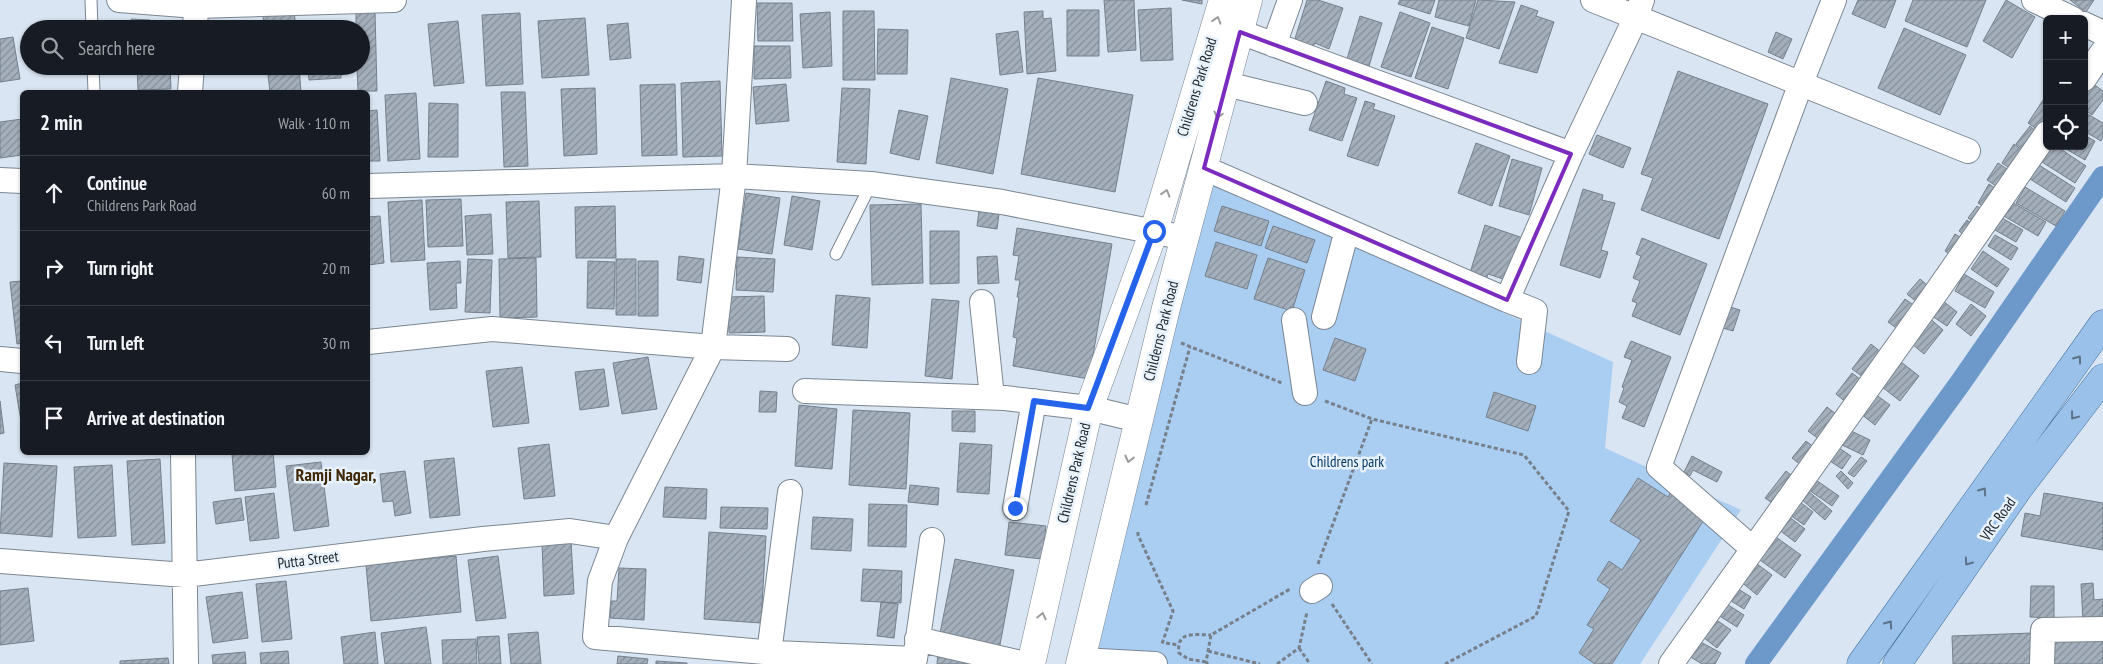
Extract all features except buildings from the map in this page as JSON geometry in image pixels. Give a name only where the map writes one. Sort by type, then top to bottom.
[{"type":"main road","points":[[1861,664],[2103,324]]},
{"type":"main road","name":"VRC Road","points":[[1897,664],[2018,489],[2103,378]]},
{"type":"street","points":[[118,0],[195,18],[346,1],[394,0]]},
{"type":"street","points":[[744,0],[734,176],[713,347],[616,538],[600,581],[595,637],[769,653],[915,654],[1025,664]]},
{"type":"street","name":"Childrens Park Road","points":[[1031,664],[1088,408],[1154,231],[1223,0]]},
{"type":"street","name":"Childerns Park Road","points":[[1080,662],[1159,336],[1248,0]]},
{"type":"street","points":[[1274,45],[1290,0]]},
{"type":"street","points":[[1592,0],[1639,9],[1801,82],[1968,151]]},
{"type":"street","points":[[1752,548],[1659,468],[1801,82],[1834,0]]},
{"type":"street","points":[[2034,0],[2065,15]]},
{"type":"street","points":[[1507,300],[1571,154],[1639,9]]},
{"type":"street","points":[[2088,26],[2103,34]]},
{"type":"street","points":[[1240,32],[1571,154]]},
{"type":"street","points":[[2088,73],[2103,52]]},
{"type":"street","points":[[190,90],[191,75]]},
{"type":"street","points":[[1226,84],[1305,103]]},
{"type":"street","points":[[1671,664],[1935,294],[2043,139]]},
{"type":"street","points":[[1204,168],[1535,311],[1529,362]]},
{"type":"street","points":[[370,186],[734,176],[871,184],[1002,202],[1186,238]]},
{"type":"street","points":[[0,180],[20,181]]},
{"type":"street","points":[[1324,317],[1347,230]]},
{"type":"street","points":[[982,302],[992,397]]},
{"type":"street","points":[[1294,320],[1305,393]]},
{"type":"street","points":[[370,342],[492,329],[713,347],[787,349]]},
{"type":"street","points":[[0,359],[20,361]]},
{"type":"street","points":[[805,391],[992,397],[1088,408],[1139,420]]},
{"type":"street","points":[[1015,508],[1034,401]]},
{"type":"street","points":[[183,455],[186,664]]},
{"type":"street","points":[[769,653],[790,492]]},
{"type":"street","name":"Putta Street","points":[[0,561],[185,575],[483,539],[570,531],[616,538]]},
{"type":"street","points":[[915,654],[932,540]]},
{"type":"street","points":[[2042,664],[2043,630],[2103,629]]},
{"type":"street","points":[[1080,662],[1159,652]]},
{"type":"lane","points":[[91,0],[92,20]]},
{"type":"lane","points":[[93,75],[94,90]]},
{"type":"lane","points":[[836,254],[871,184]]},
{"type":"path","points":[[1159,336],[1372,420],[1524,455],[1568,511],[1536,616],[1445,664]]},
{"type":"path","points":[[1146,507],[1190,347]]},
{"type":"path","points":[[1211,635],[1207,663],[1188,660],[1179,653],[1178,645],[1181,639],[1188,634],[1211,635],[1308,588],[1323,578],[1316,571],[1372,420]]},
{"type":"path","points":[[1140,526],[1138,535],[1173,611],[1159,652]]},
{"type":"path","points":[[1308,588],[1372,664]]},
{"type":"path","points":[[1159,652],[1178,645]]},
{"type":"path","points":[[1277,664],[1299,648],[1310,664]]},
{"type":"path","points":[[1208,651],[1260,664]]},
{"type":"highlighted area","points":[[1240,32],[1571,154],[1507,300],[1204,168]]},
{"type":"green space","name":"Childrens park","points":[[1205,178],[1613,362],[1605,448],[1741,510],[1640,664],[1095,664]]},
{"type":"waterway","points":[[1756,664],[1961,382],[2103,177]]},
{"type":"district","name":"Ramji Nagar,","points":[[336,475]]},
{"type":"route","points":[[1015,508],[1034,401],[1088,408],[1154,231]]}]
